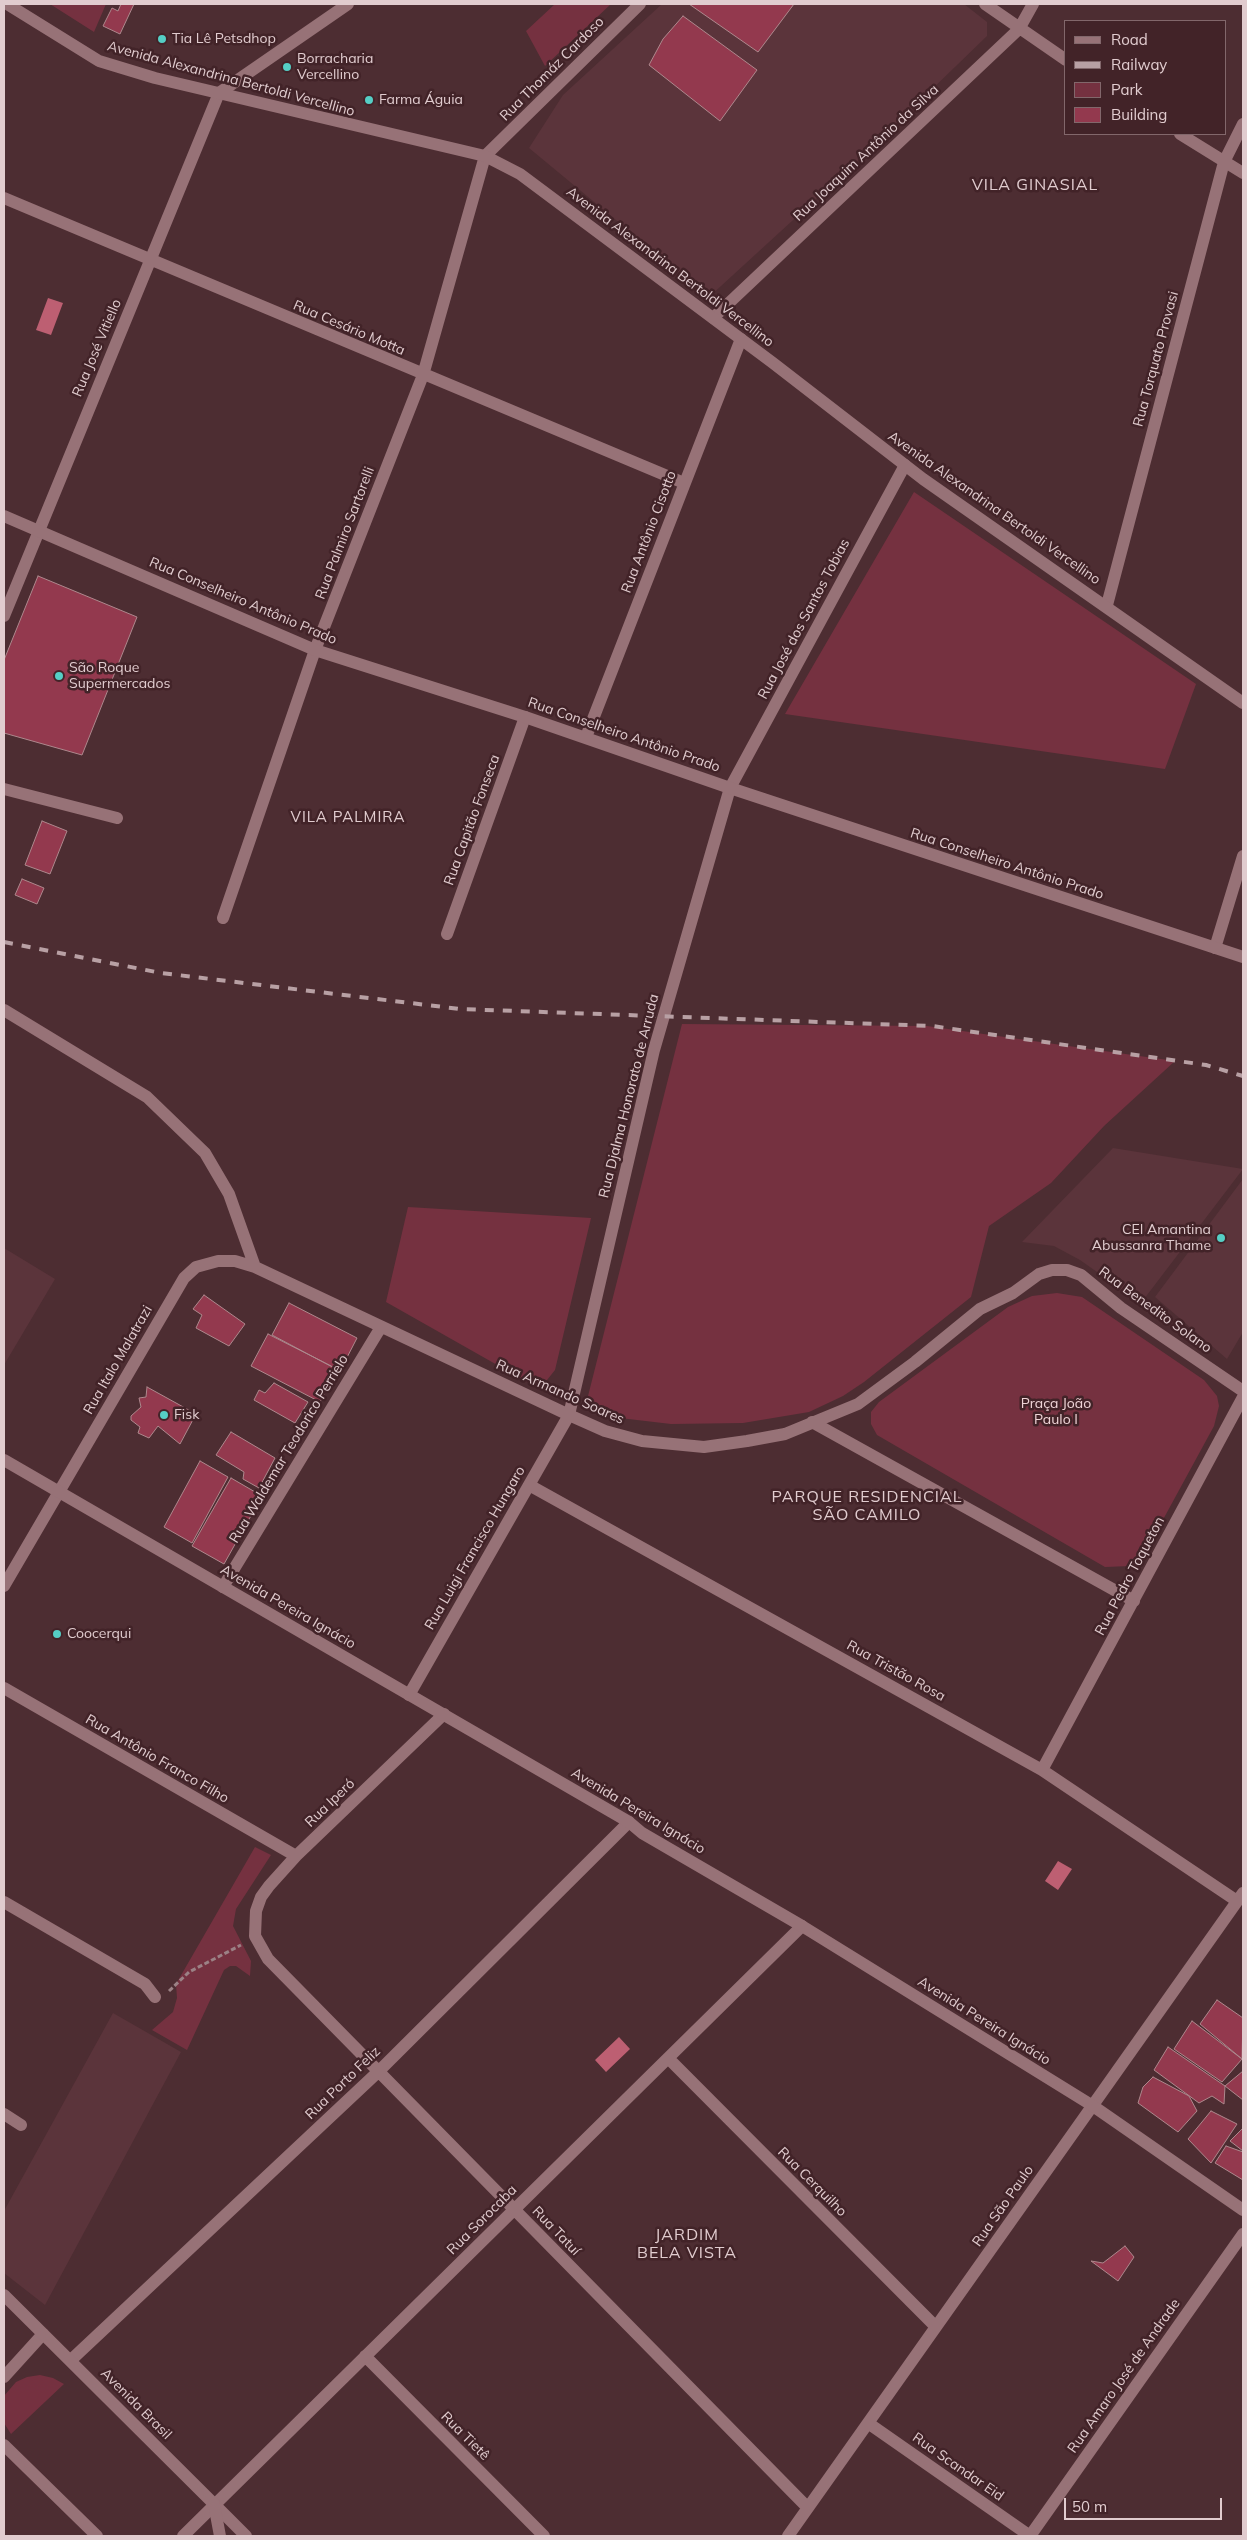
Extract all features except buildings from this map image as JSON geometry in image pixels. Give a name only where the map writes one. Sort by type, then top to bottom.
[{"type":"street","name":"Avenida Alexandrina Bertoldi Vercellino","points":[[7,4],[100,61],[219,93],[485,156],[520,174],[741,339],[904,465],[1107,605],[1243,702]]},
{"type":"street","points":[[219,93],[348,4]]},
{"type":"street","name":"Rua Thomáz Cardoso","points":[[485,156],[640,4]]},
{"type":"street","points":[[985,4],[1064,59]]},
{"type":"street","name":"Rua Joaquim Antônio da Silva","points":[[713,318],[1019,29],[1033,4]]},
{"type":"street","name":"Rua José Vitiello","points":[[4,616],[38,529],[219,93]]},
{"type":"street","name":"Rua Torquato Provasi","points":[[1107,605],[1224,162],[1243,124]]},
{"type":"street","points":[[1182,135],[1243,174]]},
{"type":"street","name":"Rua Palmiro Sartorelli","points":[[223,918],[315,650],[423,375],[485,156]]},
{"type":"street","name":"Rua Cesário Motta","points":[[4,198],[423,375],[684,482]]},
{"type":"street","name":"Rua Antônio Cisotto","points":[[586,737],[741,339]]},
{"type":"street","name":"Rua José dos Santos Tobias","points":[[730,788],[904,465]]},
{"type":"street","name":"Rua Conselheiro Antônio Prado","points":[[4,516],[38,529],[315,650],[586,737],[730,788],[1243,957]]},
{"type":"street","name":"Rua Capitão Fonseca","points":[[448,934],[525,717]]},
{"type":"street","name":"Rua Djalma Honorato de Arruda","points":[[569,1415],[654,1050],[730,788]]},
{"type":"street","points":[[4,789],[117,818]]},
{"type":"street","points":[[1215,948],[1243,856]]},
{"type":"street","points":[[4,1010],[147,1097],[205,1153],[229,1194],[256,1267]]},
{"type":"street","name":"Rua Armando Soares","points":[[218,1261],[235,1261],[256,1267],[604,1430],[642,1441],[704,1447],[783,1435],[858,1404],[915,1362],[980,1310],[1013,1293],[1033,1277],[1045,1272]]},
{"type":"street","name":"Rua Italo Malatrazi","points":[[4,1586],[184,1278],[196,1267],[218,1261]]},
{"type":"street","name":"Rua Benedito Solano","points":[[1045,1272],[1059,1269],[1081,1275],[1128,1313],[1243,1391]]},
{"type":"street","name":"Rua Waldemar Teodorico Perrielo","points":[[223,1587],[381,1326]]},
{"type":"street","name":"Rua Pedro Toqueton","points":[[1042,1770],[1243,1397]]},
{"type":"street","name":"Rua Luigi Francisco Hungaro","points":[[409,1695],[569,1415]]},
{"type":"street","points":[[812,1422],[1134,1601]]},
{"type":"street","name":"Avenida Pereira Ignácio","points":[[4,1460],[629,1822],[642,1833],[802,1926],[1093,2106],[1243,2210]]},
{"type":"street","name":"Rua Tristão Rosa","points":[[529,1484],[1042,1770],[1240,1897]]},
{"type":"street","name":"Rua Antônio Franco Filho","points":[[4,1688],[296,1856]]},
{"type":"street","name":"Rua Iperó","points":[[255,1930],[261,1897],[296,1856],[444,1714]]},
{"type":"street","name":"Rua Porto Feliz","points":[[71,2360],[379,2071],[629,1822]]},
{"type":"street","name":"Rua São Paulo","points":[[788,2536],[1240,1897]]},
{"type":"street","points":[[4,1902],[145,1984],[154,1996]]},
{"type":"street","name":"Rua Sorocaba","points":[[183,2536],[802,1926]]},
{"type":"street","name":"Rua Tatuí","points":[[255,1930],[268,1959],[808,2508]]},
{"type":"street","name":"Rua Cerquilho","points":[[668,2058],[936,2327]]},
{"type":"street","points":[[4,2114],[22,2124]]},
{"type":"street","name":"Rua Amaro José de Andrade","points":[[1030,2536],[1243,2234]]},
{"type":"street","name":"Avenida Brasil","points":[[4,2295],[246,2536]]},
{"type":"street","points":[[4,2377],[43,2334]]},
{"type":"street","name":"Rua Tietê","points":[[366,2356],[544,2536]]},
{"type":"street","name":"Rua Scandar Eid","points":[[868,2423],[1030,2536]]},
{"type":"street","points":[[4,2445],[97,2536]]},
{"type":"street","points":[[214,2504],[220,2536]]},
{"type":"path","points":[[154,1996],[171,1990],[189,1972],[223,1956],[255,1930]]},
{"type":"shaded area","points":[[662,4],[964,4],[987,22],[987,36],[863,156],[709,297],[529,148],[563,95]]},
{"type":"shaded area","points":[[48,298],[63,303],[51,335],[36,330]]},
{"type":"shaded area","points":[[1113,1148],[1243,1169],[1141,1303],[1080,1260],[1054,1246],[1022,1242]]},
{"type":"shaded area","name":"CEI Amantina Abussanra Thame","points":[[1243,1179],[1243,1332],[1227,1359],[1155,1297]]},
{"type":"shaded area","points":[[4,1248],[55,1279],[4,1365]]},
{"type":"shaded area","points":[[1058,1861],[1072,1869],[1058,1890],[1045,1881]]},
{"type":"shaded area","points":[[113,2013],[181,2052],[45,2305],[4,2273],[4,2211]]},
{"type":"shaded area","points":[[619,2037],[630,2049],[606,2072],[595,2060]]},
{"type":"green space","points":[[50,4],[106,4],[94,32]]},
{"type":"green space","points":[[555,4],[611,4],[545,66],[526,31]]},
{"type":"green space","points":[[914,492],[1196,684],[1165,769],[785,714]]},
{"type":"green space","points":[[682,1024],[927,1026],[1175,1061],[1104,1126],[1051,1183],[989,1226],[971,1297],[864,1382],[843,1396],[809,1412],[743,1423],[671,1424],[620,1418],[586,1404]]},
{"type":"green space","points":[[408,1207],[591,1218],[555,1370],[547,1380],[538,1385],[529,1383],[386,1302]]},
{"type":"green space","name":"Praça João Paulo I","points":[[1057,1293],[1082,1297],[1204,1380],[1217,1396],[1219,1406],[1214,1426],[1141,1560],[1130,1566],[1105,1567],[877,1435],[871,1424],[871,1412],[879,1402],[1008,1307],[1032,1296]]},
{"type":"green space","points":[[255,1847],[271,1855],[236,1909],[233,1926],[251,1961],[250,1976],[236,1966],[230,1966],[224,1970],[187,2050],[152,2030],[173,2012],[177,1998],[176,1984]]},
{"type":"green space","points":[[40,2375],[53,2378],[64,2384],[11,2434],[4,2423],[4,2396],[16,2382],[27,2377]]},
{"type":"railway","points":[[4,942],[161,973],[460,1009],[932,1026],[1206,1065],[1243,1076]]},
{"type":"place","name":"Tia Lê Petsdhop","points":[[162,39]]},
{"type":"place","name":"Borracharia Vercellino","points":[[287,67]]},
{"type":"place","name":"Farma Águia","points":[[369,100]]},
{"type":"place","name":"São Roque Supermercados","points":[[59,676]]},
{"type":"place","name":"CEI Amantina Abussanra Thame","points":[[1221,1238]]},
{"type":"place","name":"Fisk","points":[[164,1415]]},
{"type":"place","name":"Coocerqui","points":[[57,1634]]},
{"type":"district","name":"VILA GINASIAL","points":[[1035,185]]},
{"type":"district","name":"VILA PALMIRA","points":[[348,817]]},
{"type":"district","name":"PARQUE RESIDENCIAL SÃO CAMILO","points":[[867,1506]]},
{"type":"district","name":"JARDIM BELA VISTA","points":[[687,2244]]}]
